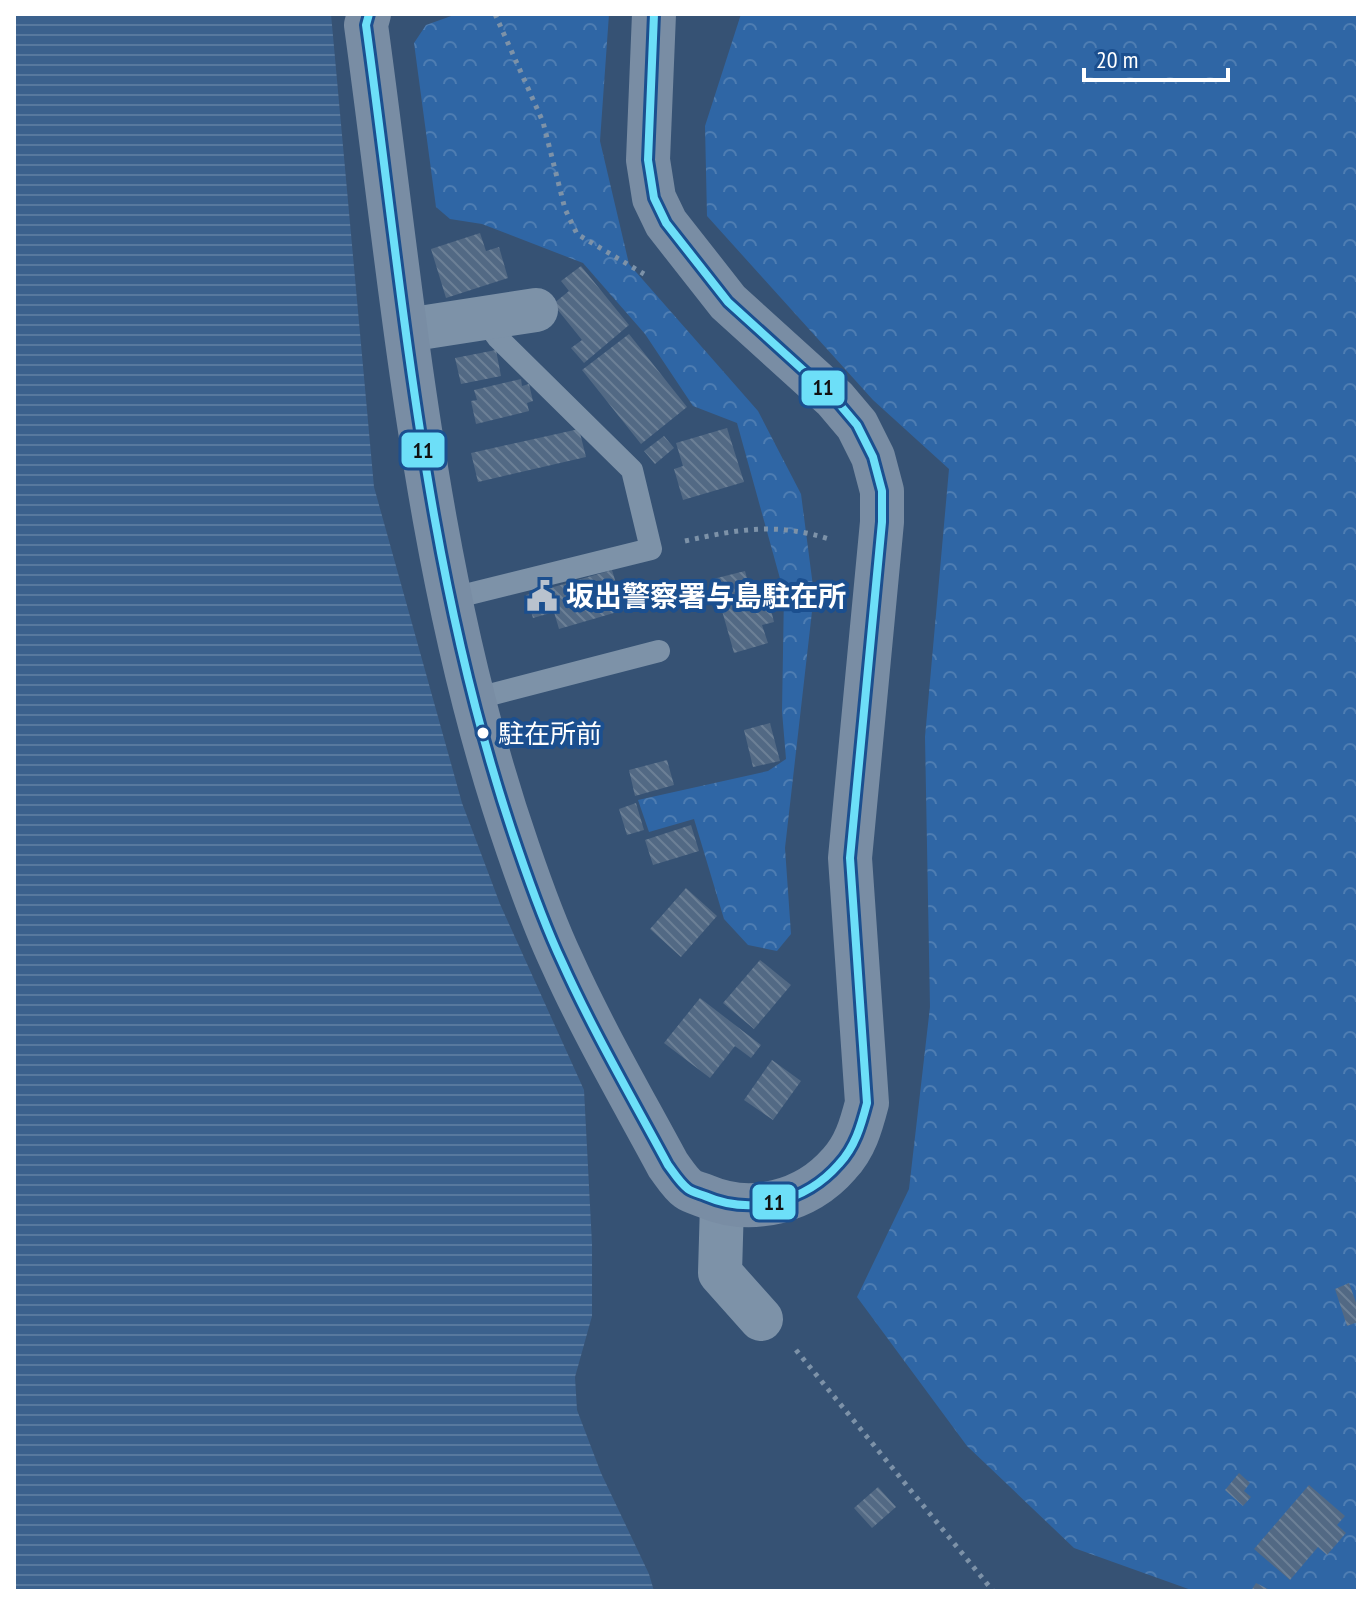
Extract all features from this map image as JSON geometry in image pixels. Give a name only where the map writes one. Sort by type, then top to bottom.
[{"type":"main road","points":[[369,14],[366,25],[423,451],[449,599],[474,699],[518,849],[562,962],[668,1165],[688,1189],[722,1204],[749,1206],[779,1203],[814,1186],[839,1164],[859,1133],[867,1103],[850,858],[882,522],[882,491],[873,457],[857,425],[835,399],[728,302],[666,223],[654,198],[648,160],[654,14]]},
{"type":"street","points":[[407,330],[536,310]]},
{"type":"street","points":[[722,1204],[720,1273],[761,1319]]},
{"type":"lane","points":[[449,599],[651,549],[632,470],[498,338],[484,319]]},
{"type":"lane","points":[[474,699],[659,651]]},
{"type":"path","points":[[495,14],[543,122],[565,209],[577,234],[655,280]]},
{"type":"path","points":[[651,549],[740,529],[779,527],[838,542],[848,566],[864,591],[875,590]]},
{"type":"path","points":[[761,1319],[790,1343],[993,1591]]},
{"type":"green space","points":[[457,14],[609,14],[600,141],[629,264],[758,411],[801,494],[814,594],[785,848],[791,934],[777,951],[748,945],[724,919],[694,819],[649,832],[638,800],[768,771],[786,759],[782,711],[784,593],[737,423],[693,406],[645,334],[583,263],[482,224],[450,219],[436,207],[414,43],[426,25]]},
{"type":"green space","points":[[741,14],[1358,14],[1358,1591],[1194,1591],[1074,1548],[967,1446],[857,1297],[909,1189],[930,1007],[925,737],[949,469],[873,400],[707,216],[705,126]]},
{"type":"shaded area","points":[[14,14],[331,14],[374,487],[462,803],[500,904],[584,1090],[592,1244],[592,1316],[575,1377],[577,1410],[601,1473],[649,1574],[654,1591],[14,1591]]},
{"type":"building","points":[[480,233],[486,251],[499,247],[508,278],[446,298],[431,249]]},
{"type":"building","points":[[581,266],[629,325],[584,363],[571,348],[582,340],[553,304],[569,291],[561,281]]},
{"type":"building","points":[[629,334],[687,407],[641,444],[582,370]]},
{"type":"building","points":[[496,350],[501,376],[461,384],[455,358]]},
{"type":"building","points":[[521,379],[522,386],[529,384],[533,401],[527,403],[529,411],[476,424],[471,401],[477,400],[474,390]]},
{"type":"building","points":[[727,428],[744,482],[683,500],[674,469],[683,466],[676,443]]},
{"type":"building","points":[[579,429],[586,457],[478,482],[471,453]]},
{"type":"building","points":[[664,436],[674,448],[655,464],[644,451]]},
{"type":"building","points":[[612,570],[624,610],[559,629],[554,612],[533,618],[526,595]]},
{"type":"building","points":[[745,571],[756,611],[770,606],[774,622],[762,625],[768,643],[734,653],[713,579]]},
{"type":"building","points":[[770,723],[780,761],[753,767],[744,730]]},
{"type":"building","points":[[667,760],[674,785],[635,796],[629,770]]},
{"type":"building","points":[[636,803],[644,830],[627,835],[619,809]]},
{"type":"building","points":[[691,825],[699,851],[653,865],[645,840]]},
{"type":"building","points":[[686,888],[717,916],[681,957],[650,929]]},
{"type":"building","points":[[760,960],[791,985],[754,1029],[723,1003]]},
{"type":"building","points":[[700,998],[761,1045],[751,1058],[735,1046],[710,1078],[664,1043]]},
{"type":"building","points":[[772,1060],[801,1081],[773,1120],[744,1100]]},
{"type":"building","points":[[1349,1283],[1358,1308],[1358,1322],[1347,1326],[1335,1289]]},
{"type":"building","points":[[1239,1473],[1250,1483],[1244,1491],[1251,1497],[1243,1506],[1225,1490]]},
{"type":"building","points":[[1309,1485],[1345,1516],[1337,1525],[1346,1533],[1327,1555],[1318,1547],[1290,1580],[1254,1549]]},
{"type":"building","points":[[878,1487],[896,1507],[872,1528],[854,1508]]},
{"type":"building","points":[[1256,1583],[1272,1591],[1251,1591]]},
{"type":"transit line","name":"11","points":[[369,14],[366,25],[407,338],[439,545],[487,749],[518,849],[544,920],[574,988],[668,1165],[682,1184],[692,1191],[723,1202],[759,1205],[794,1196],[826,1177],[849,1151],[867,1103],[850,858],[882,522],[882,491],[873,457],[857,425],[835,399],[728,302],[666,223],[654,198],[648,160],[654,14]]},
{"type":"place","name":"坂出警察署与島駐在所","points":[[542,596]]},
{"type":"place","name":"駐在所前","points":[[483,733]]}]
